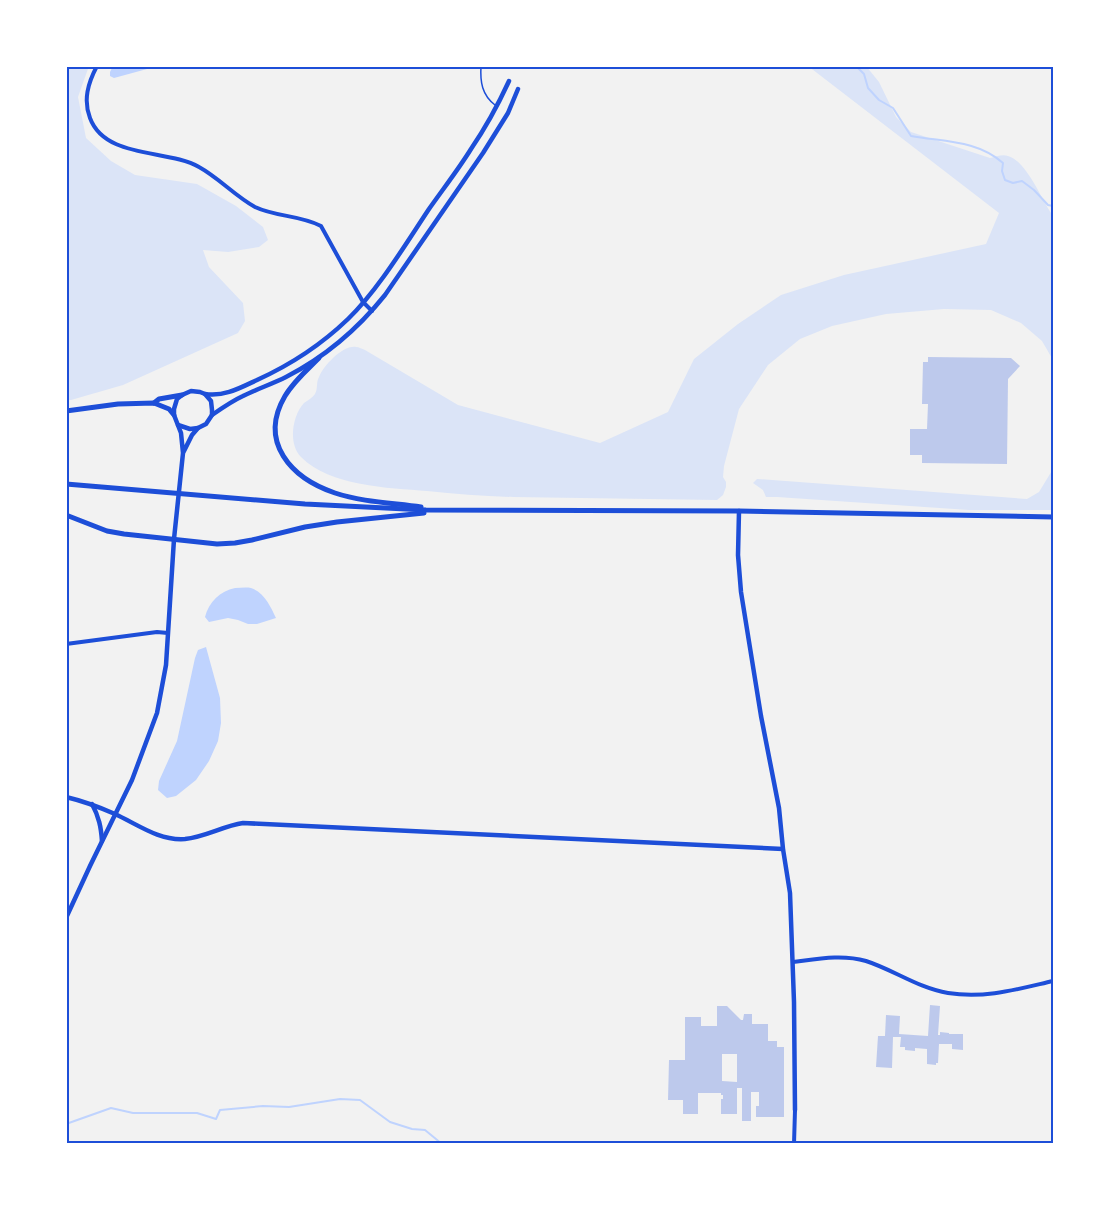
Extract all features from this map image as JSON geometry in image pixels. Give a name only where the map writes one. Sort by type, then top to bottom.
[{"type":"main road","points":[[319,358],[295,382],[278,412],[275,427],[276,442],[282,456],[312,483],[336,493],[355,498],[449,510]]},
{"type":"main road","points":[[154,403],[159,399],[182,395]]},
{"type":"main road","points":[[66,411],[118,404],[154,403],[168,409],[174,415]]},
{"type":"main road","points":[[66,484],[304,504],[449,510],[739,511],[1053,518]]},
{"type":"main road","points":[[66,515],[107,531],[217,544],[235,543],[337,522],[449,510]]},
{"type":"street","points":[[97,66],[90,79],[87,110],[99,134],[118,145],[199,166],[258,208],[321,226],[363,302],[373,311]]},
{"type":"street","points":[[66,918],[132,780],[157,713],[166,665],[174,539],[183,453],[181,433],[174,415],[175,404],[182,395],[191,391],[212,395],[230,393],[289,365],[328,338],[348,319],[363,302],[472,149],[509,81]]},
{"type":"street","points":[[178,425],[190,429],[206,424],[212,415],[244,395],[285,377],[319,358],[352,332],[386,295],[483,153],[508,113],[518,89]]},
{"type":"street","points":[[205,394],[211,401],[212,415]]},
{"type":"street","points":[[183,453],[198,428]]},
{"type":"street","points":[[739,511],[738,555],[741,592],[778,808],[790,893],[793,962],[794,1144]]},
{"type":"street","points":[[66,644],[157,632],[168,633]]},
{"type":"street","points":[[66,797],[92,804],[153,833],[183,839],[243,823],[783,849]]},
{"type":"street","points":[[92,804],[101,826],[102,842]]},
{"type":"street","points":[[793,962],[850,958],[878,966],[931,989],[961,994],[994,994],[1053,981]]},
{"type":"lane","points":[[481,66],[480,78],[484,93],[491,103],[497,106]]},
{"type":"shaded area","points":[[66,66],[89,66],[78,97],[86,138],[111,161],[135,175],[197,184],[236,206],[263,227],[268,240],[259,247],[228,252],[203,250],[209,267],[243,303],[245,321],[238,333],[123,385],[71,400],[66,400]]},
{"type":"shaded area","points":[[808,66],[866,66],[879,82],[896,117],[911,132],[990,158],[1008,156],[1015,159],[1027,172],[1051,213],[1053,211],[1053,360],[1042,341],[1021,323],[991,310],[944,309],[886,314],[832,326],[800,339],[768,365],[739,409],[724,466],[723,477],[726,487],[723,495],[717,500],[513,497],[395,488],[343,480],[313,467],[301,457],[293,438],[297,415],[304,403],[315,394],[321,372],[340,352],[351,347],[365,350],[458,405],[600,443],[668,412],[694,359],[738,324],[781,295],[844,275],[986,244],[999,213]]},
{"type":"shaded area","points":[[1053,469],[1053,510],[969,510],[766,497],[763,490],[753,483],[757,479],[1027,499],[1039,492]]},
{"type":"water","points":[[113,66],[147,66],[147,69],[114,78],[110,76]]},
{"type":"water","points":[[235,588],[256,590],[266,600],[276,618],[257,624],[248,624],[228,618],[209,622],[205,617],[212,602],[220,595]]},
{"type":"water","points":[[206,647],[220,698],[221,723],[218,741],[209,761],[196,780],[176,796],[167,798],[158,790],[159,781],[177,741],[195,658],[198,650]]},
{"type":"building","points":[[928,357],[1011,358],[1020,366],[1008,379],[1007,464],[922,463],[922,455],[910,455],[910,429],[927,429],[928,404],[922,404],[923,362],[928,362]]},
{"type":"building","points":[[930,1005],[940,1006],[938,1035],[940,1032],[963,1034],[963,1050],[952,1049],[952,1044],[939,1044],[938,1063],[936,1065],[927,1064],[927,1049],[905,1050],[905,1047],[900,1047],[901,1037],[893,1037],[892,1068],[876,1067],[878,1036],[885,1036],[886,1015],[900,1016],[899,1034],[928,1036]]},
{"type":"building","points":[[717,1006],[727,1006],[741,1020],[744,1014],[752,1014],[752,1024],[768,1024],[768,1041],[777,1041],[777,1047],[784,1047],[784,1117],[756,1117],[759,1092],[751,1092],[751,1121],[742,1121],[742,1088],[737,1088],[737,1114],[721,1114],[723,1095],[721,1093],[698,1093],[698,1114],[683,1114],[683,1100],[668,1100],[669,1060],[685,1060],[685,1017],[701,1017],[701,1026],[717,1026]],"holes":[[[722,1054],[737,1054],[737,1082],[722,1081]]]},
{"type":"waterway","points":[[856,66],[864,74],[868,88],[879,100],[893,108],[911,136],[960,143],[993,155],[1003,163],[1002,171],[1005,180],[1013,183],[1022,181],[1048,205],[1053,206]]},
{"type":"waterway","points":[[66,1124],[111,1108],[133,1113],[197,1113],[216,1119],[220,1110],[263,1106],[289,1107],[340,1099],[360,1100],[390,1122],[412,1129],[425,1130],[442,1144]]}]
